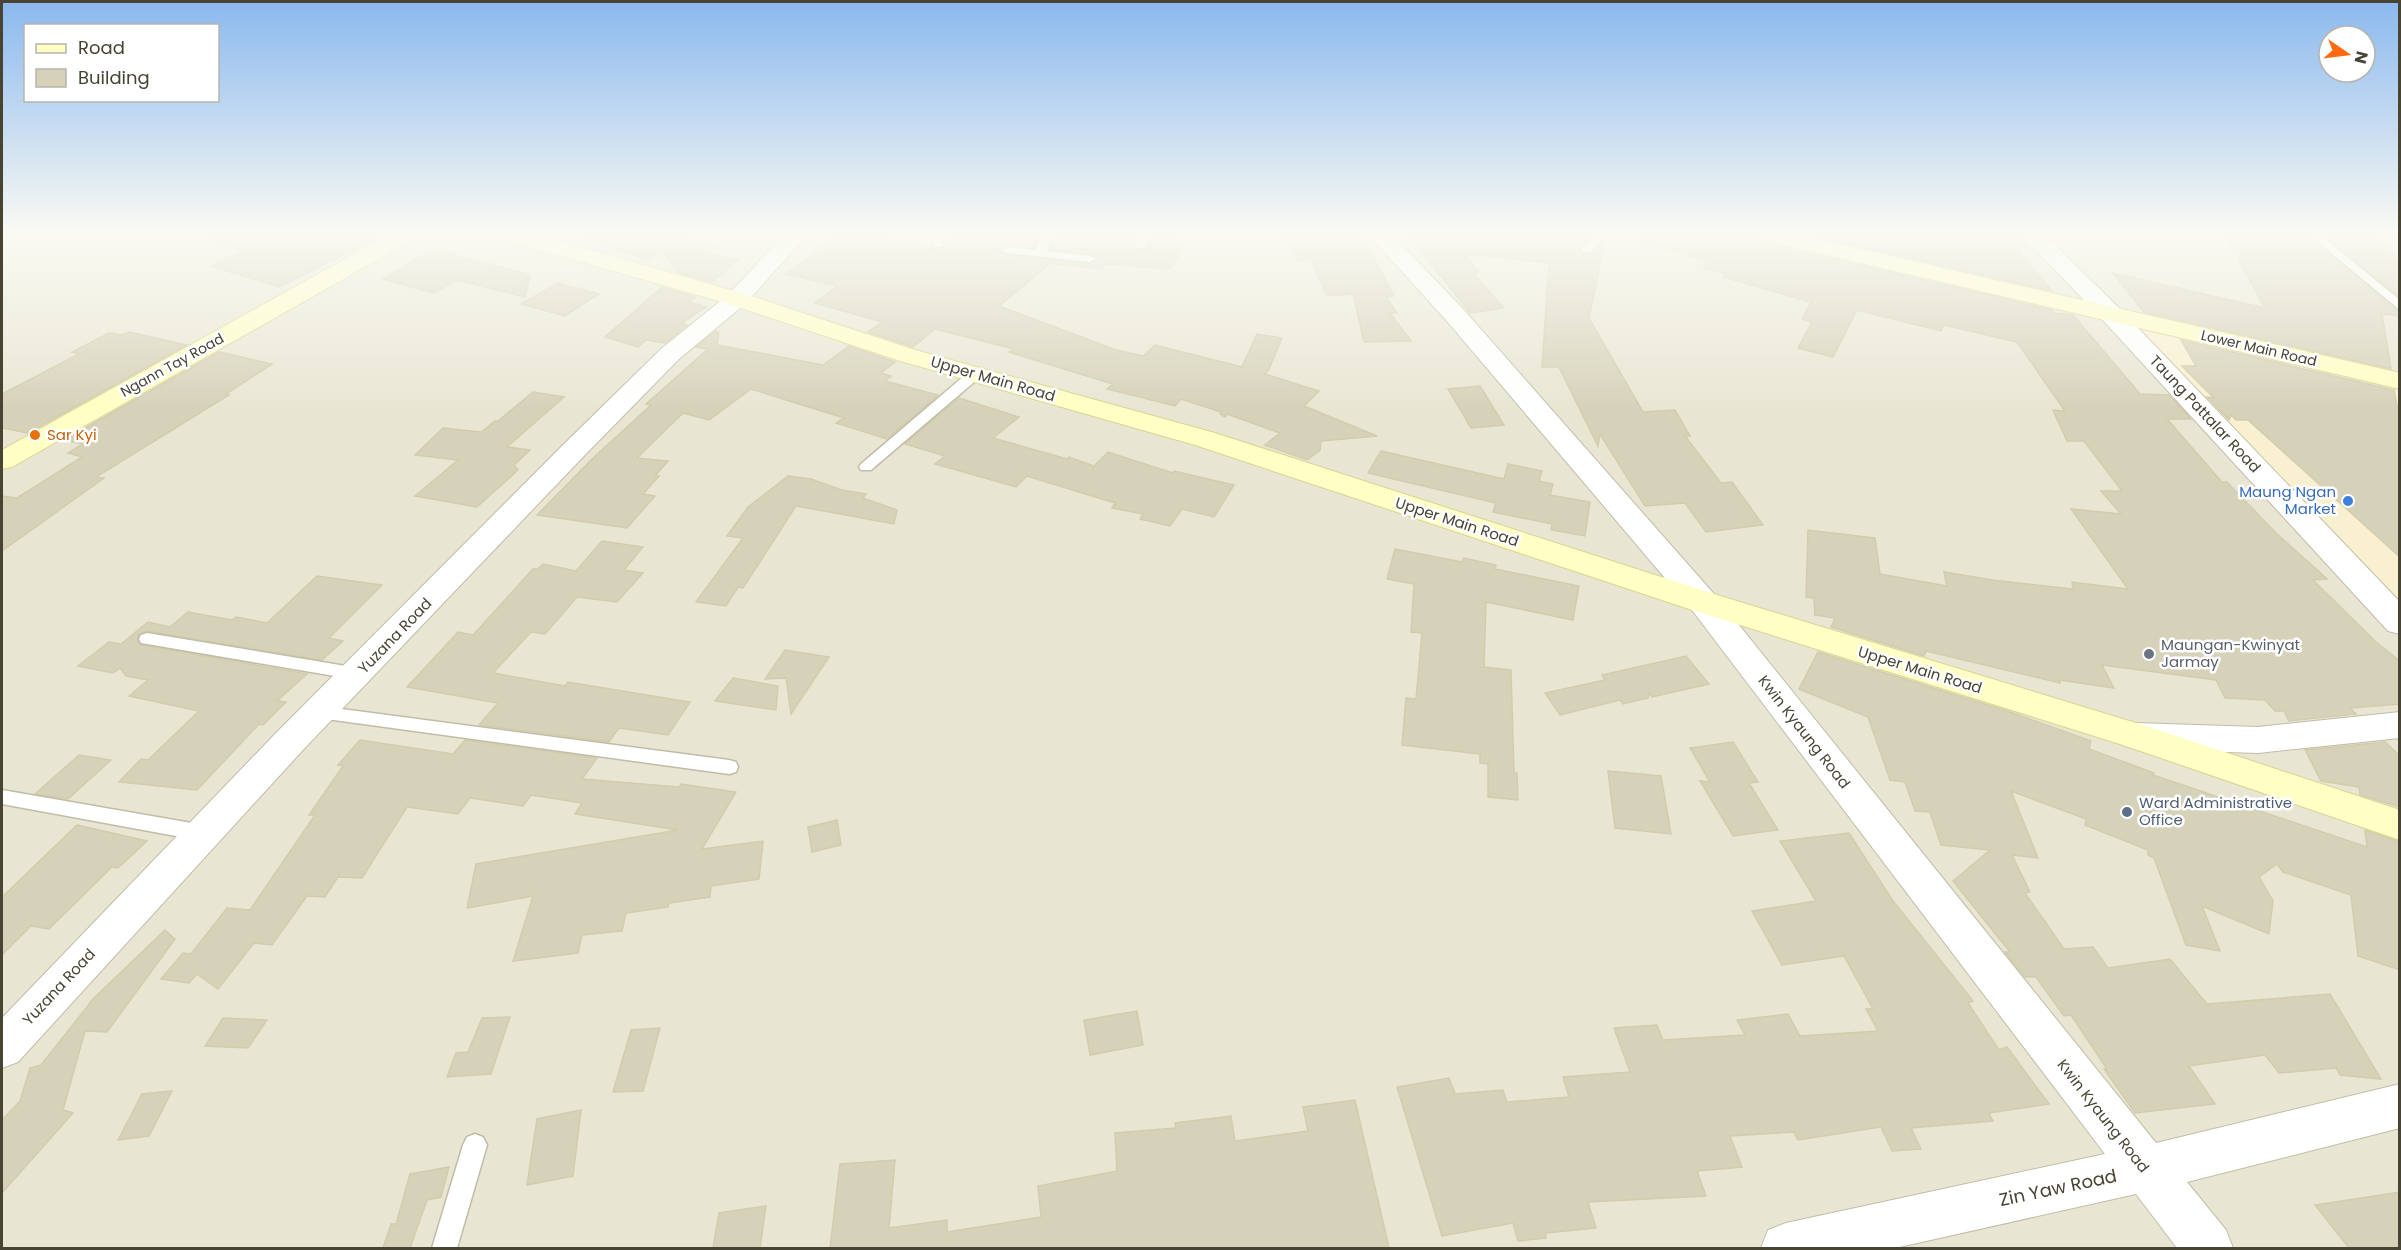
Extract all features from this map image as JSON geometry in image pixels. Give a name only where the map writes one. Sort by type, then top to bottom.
[{"type":"main road","name":"Ngann Tay Road","points":[[2,461],[302,292]]},
{"type":"main road","name":"Upper Main Road","points":[[714,292],[906,355],[1205,439],[1703,603],[2136,736],[2400,825]]},
{"type":"main road","name":"Lower Main Road","points":[[2023,292],[2400,381]]},
{"type":"street","name":"Yuzana Road","points":[[2,1048],[319,712],[662,362],[743,292]]},
{"type":"street","name":"Kwin Kyaung Road","points":[[1434,292],[1703,603],[2208,1248]]},
{"type":"street","name":"Taung Pattalar Road","points":[[2090,292],[2400,623]]},
{"type":"street","points":[[2136,736],[2258,740],[2400,725]]},
{"type":"street","name":"Zin Yaw Road","points":[[1786,1248],[2145,1169],[2400,1106]]},
{"type":"lane","points":[[2383,292],[2400,306]]},
{"type":"lane","points":[[866,468],[975,374]]},
{"type":"lane","points":[[147,639],[358,674]]},
{"type":"lane","points":[[319,712],[729,767]]},
{"type":"lane","points":[[2,797],[203,833]]},
{"type":"lane","points":[[444,1248],[475,1145]]},
{"type":"shaded area","points":[[2,292],[2399,292],[2399,1248],[2,1248]]},
{"type":"shaded area","name":"Maung Ngan Market","points":[[2133,327],[2399,392],[2399,610]]},
{"type":"building","points":[[506,292],[526,292],[525,297]]},
{"type":"building","points":[[542,292],[599,294],[565,316],[521,304]]},
{"type":"building","points":[[656,292],[680,292],[695,297],[689,302],[706,307],[682,323],[687,325],[665,343],[646,340],[638,347],[605,337]]},
{"type":"building","points":[[829,292],[1016,292],[999,306],[1116,350],[1143,356],[1155,345],[1242,367],[1257,334],[1282,338],[1265,374],[1319,391],[1304,406],[1377,436],[1321,441],[1320,450],[1307,460],[1265,445],[1280,433],[1227,414],[1225,417],[1220,414],[1221,412],[1181,399],[1175,406],[1107,389],[1113,384],[1009,352],[1014,349],[935,329],[913,347],[868,332],[882,322],[815,303]]},
{"type":"building","points":[[1325,292],[1392,292],[1394,296],[1386,297],[1397,313],[1390,313],[1411,341],[1364,342],[1353,294],[1327,296]]},
{"type":"building","points":[[1454,292],[1490,292],[1504,308],[1470,313]]},
{"type":"building","points":[[1547,292],[1594,292],[1589,318],[1643,412],[1675,410],[1690,436],[1685,436],[1721,483],[1732,482],[1763,525],[1706,532],[1685,503],[1645,506],[1600,434],[1598,446],[1559,367],[1542,367]]},
{"type":"building","points":[[1777,292],[1977,292],[2053,310],[2052,313],[2073,315],[2140,394],[2169,395],[2191,419],[2167,419],[2222,482],[2227,482],[2276,533],[2327,579],[2313,580],[2376,642],[2400,661],[2400,704],[2350,708],[2356,714],[2289,721],[2284,711],[2275,711],[2265,700],[2225,698],[2216,680],[2102,665],[2114,688],[2059,680],[2060,683],[1926,651],[1924,656],[1831,627],[1835,618],[1815,615],[1814,598],[1806,597],[1808,530],[1875,538],[1880,574],[1947,586],[1944,572],[2073,589],[2072,582],[2128,589],[2071,509],[2121,514],[2101,491],[2122,491],[2084,441],[2067,441],[2053,410],[2065,411],[2017,342],[1944,325],[1941,331],[1857,310],[1833,357],[1798,348],[1812,322],[1802,319],[1811,302]]},
{"type":"building","points":[[2128,292],[2197,292],[2265,308],[2256,292],[2376,292],[2400,312],[2400,316],[2382,314],[2391,369],[2144,312]]},
{"type":"building","points":[[716,331],[719,332],[717,345],[823,365],[849,346],[895,362],[881,373],[891,376],[885,381],[938,395],[887,439],[836,423],[844,418],[751,389],[709,420],[683,413],[637,458],[668,461],[655,476],[659,476],[643,494],[655,496],[627,528],[537,515],[593,458],[651,405],[646,404],[708,349],[696,347]]},
{"type":"building","points":[[129,332],[187,345],[28,433],[2,428],[2,394],[79,354],[72,352],[109,333],[122,335]]},
{"type":"building","name":"Maung Ngan Market","points":[[2181,340],[2394,390],[2397,406],[2400,406],[2400,557],[2248,420],[2236,420],[2231,415],[2229,420],[2207,397],[2214,398],[2182,366],[2196,366]]},
{"type":"building","points":[[219,352],[272,364],[226,394],[229,395],[96,477],[104,478],[2,551],[2,496],[17,498],[82,457],[68,453],[83,444],[64,440]]},
{"type":"building","points":[[1480,386],[1504,425],[1471,428],[1448,389]]},
{"type":"building","points":[[533,392],[564,397],[507,447],[530,450],[514,465],[518,470],[477,507],[415,496],[458,460],[415,455],[443,428],[481,432]]},
{"type":"building","points":[[959,398],[1019,417],[993,438],[1067,459],[1069,457],[1094,466],[1108,452],[1173,473],[1174,471],[1234,485],[1214,517],[1182,509],[1170,526],[1140,519],[1143,514],[1112,508],[1115,503],[1027,476],[1016,487],[935,464],[945,456],[905,444]]},
{"type":"building","points":[[1381,451],[1504,479],[1508,464],[1542,471],[1539,481],[1553,484],[1550,495],[1590,502],[1585,536],[1551,530],[1552,524],[1493,512],[1496,503],[1368,473]]},
{"type":"building","points":[[788,476],[811,479],[842,490],[866,494],[863,498],[897,510],[894,524],[796,506],[743,588],[738,587],[726,606],[696,602],[743,538],[727,536],[748,507]]},
{"type":"building","points":[[602,541],[643,547],[624,570],[643,573],[617,602],[577,597],[545,634],[531,632],[493,673],[565,686],[568,682],[690,702],[668,735],[619,728],[609,742],[479,725],[498,703],[407,687],[458,632],[473,635],[533,569],[538,569],[543,564],[576,571]]},
{"type":"building","points":[[1395,549],[1462,562],[1464,558],[1496,565],[1495,569],[1579,586],[1573,620],[1486,602],[1484,667],[1511,670],[1514,773],[1517,773],[1518,800],[1488,797],[1488,764],[1480,763],[1480,754],[1402,745],[1406,698],[1416,699],[1422,633],[1411,632],[1414,584],[1387,579]]},
{"type":"building","points":[[317,576],[382,585],[329,638],[343,641],[322,660],[147,631],[139,634],[137,640],[141,645],[307,674],[277,701],[286,702],[263,725],[259,724],[197,790],[119,782],[141,759],[148,760],[199,711],[129,696],[148,680],[126,676],[120,668],[113,673],[78,666],[109,642],[121,644],[148,622],[170,627],[188,612],[232,620],[236,617],[267,623]]},
{"type":"building","points":[[785,650],[829,657],[791,714],[786,678],[765,679]]},
{"type":"building","points":[[1818,652],[2013,713],[2091,741],[2089,749],[2154,773],[2153,775],[2367,847],[2365,830],[2400,842],[2400,970],[2358,956],[2351,895],[2283,872],[2277,864],[2259,877],[2273,901],[2269,934],[2202,906],[2220,951],[2186,945],[2154,858],[2148,855],[2148,850],[2085,825],[2086,819],[2011,791],[2038,858],[2012,855],[2030,892],[2025,893],[2064,949],[2093,947],[2108,968],[2170,959],[2207,1004],[2330,994],[2381,1079],[2340,1075],[2336,1068],[2279,1073],[2265,1055],[2189,1066],[2215,1104],[2135,1113],[2104,1069],[2107,1069],[2071,1015],[2064,1016],[2036,977],[2025,977],[2005,952],[2010,952],[1953,881],[1990,850],[1941,845],[1930,812],[1915,811],[1905,782],[1890,780],[1868,717],[1799,689]]},
{"type":"building","points":[[1686,656],[1709,684],[1652,697],[1649,693],[1648,698],[1623,704],[1620,700],[1560,715],[1545,693],[1605,680],[1602,675]]},
{"type":"building","points":[[733,678],[778,686],[776,710],[715,701]]},
{"type":"building","points":[[360,740],[453,754],[465,740],[597,758],[582,779],[679,787],[681,784],[736,792],[702,849],[763,841],[759,879],[711,886],[710,897],[669,903],[668,907],[626,913],[622,931],[582,935],[578,953],[513,961],[533,896],[467,908],[476,864],[678,830],[575,814],[582,803],[531,795],[523,806],[470,798],[458,814],[407,807],[362,878],[338,877],[325,897],[307,896],[272,945],[254,943],[218,989],[197,974],[189,983],[161,979],[183,953],[191,954],[227,908],[250,910],[315,815],[309,815],[343,766],[338,765]]},
{"type":"building","points":[[1733,742],[1758,782],[1749,783],[1778,830],[1733,836],[1700,781],[1710,782],[1690,748]]},
{"type":"building","points":[[2385,742],[2400,756],[2400,807],[2360,795],[2359,787],[2321,781],[2305,750]]},
{"type":"building","points":[[79,755],[111,760],[68,799],[35,794]]},
{"type":"building","points":[[1608,771],[1661,776],[1671,834],[1615,828]]},
{"type":"building","points":[[837,820],[841,845],[812,852],[808,827]]},
{"type":"building","points":[[77,825],[147,841],[118,868],[112,867],[49,929],[31,926],[2,955],[2,897]]},
{"type":"building","points":[[1849,833],[1893,901],[1973,1001],[1968,1003],[1999,1050],[2007,1047],[2049,1104],[1989,1113],[1993,1121],[1911,1128],[1921,1149],[1892,1151],[1881,1127],[1798,1140],[1794,1132],[1730,1136],[1742,1167],[1697,1171],[1706,1196],[1588,1202],[1596,1228],[1545,1233],[1546,1238],[1518,1241],[1513,1223],[1442,1236],[1397,1087],[1449,1078],[1455,1094],[1503,1090],[1507,1102],[1569,1097],[1563,1077],[1630,1072],[1614,1028],[1657,1025],[1663,1040],[1745,1035],[1737,1020],[1788,1014],[1800,1036],[1878,1031],[1866,1009],[1873,1009],[1844,956],[1782,965],[1752,911],[1816,901],[1780,841]]},
{"type":"building","points":[[165,930],[175,939],[107,1032],[85,1031],[63,1110],[73,1113],[2,1193],[2,1120],[20,1101],[30,1068],[41,1065],[94,998]]},
{"type":"building","points":[[1137,1011],[1143,1045],[1090,1055],[1084,1020]]},
{"type":"building","points":[[510,1017],[491,1074],[447,1077],[456,1053],[468,1052],[482,1018]]},
{"type":"building","points":[[223,1018],[267,1020],[248,1048],[205,1046]]},
{"type":"building","points":[[660,1028],[643,1091],[613,1092],[631,1030]]},
{"type":"building","points":[[172,1091],[149,1136],[118,1140],[142,1094]]},
{"type":"building","points":[[1355,1100],[1389,1248],[830,1248],[840,1164],[895,1160],[889,1228],[947,1220],[947,1232],[1041,1217],[1038,1186],[1117,1171],[1115,1133],[1176,1128],[1175,1123],[1231,1116],[1235,1141],[1308,1131],[1303,1107]]},
{"type":"building","points":[[581,1110],[573,1176],[527,1185],[537,1119]]},
{"type":"building","points":[[449,1167],[441,1197],[427,1200],[410,1248],[383,1248],[391,1224],[396,1224],[410,1174]]},
{"type":"building","points":[[2400,1192],[2400,1248],[2349,1248],[2315,1205]]},
{"type":"building","points":[[766,1206],[760,1248],[713,1248],[719,1213]]},
{"type":"place","name":"Sar Kyi","points":[[35,435]]},
{"type":"place","name":"Maung Ngan Market","points":[[2348,501]]},
{"type":"place","name":"Maungan-Kwinyat Jarmay","points":[[2149,654]]},
{"type":"place","name":"Ward Administrative Office","points":[[2127,812]]}]
